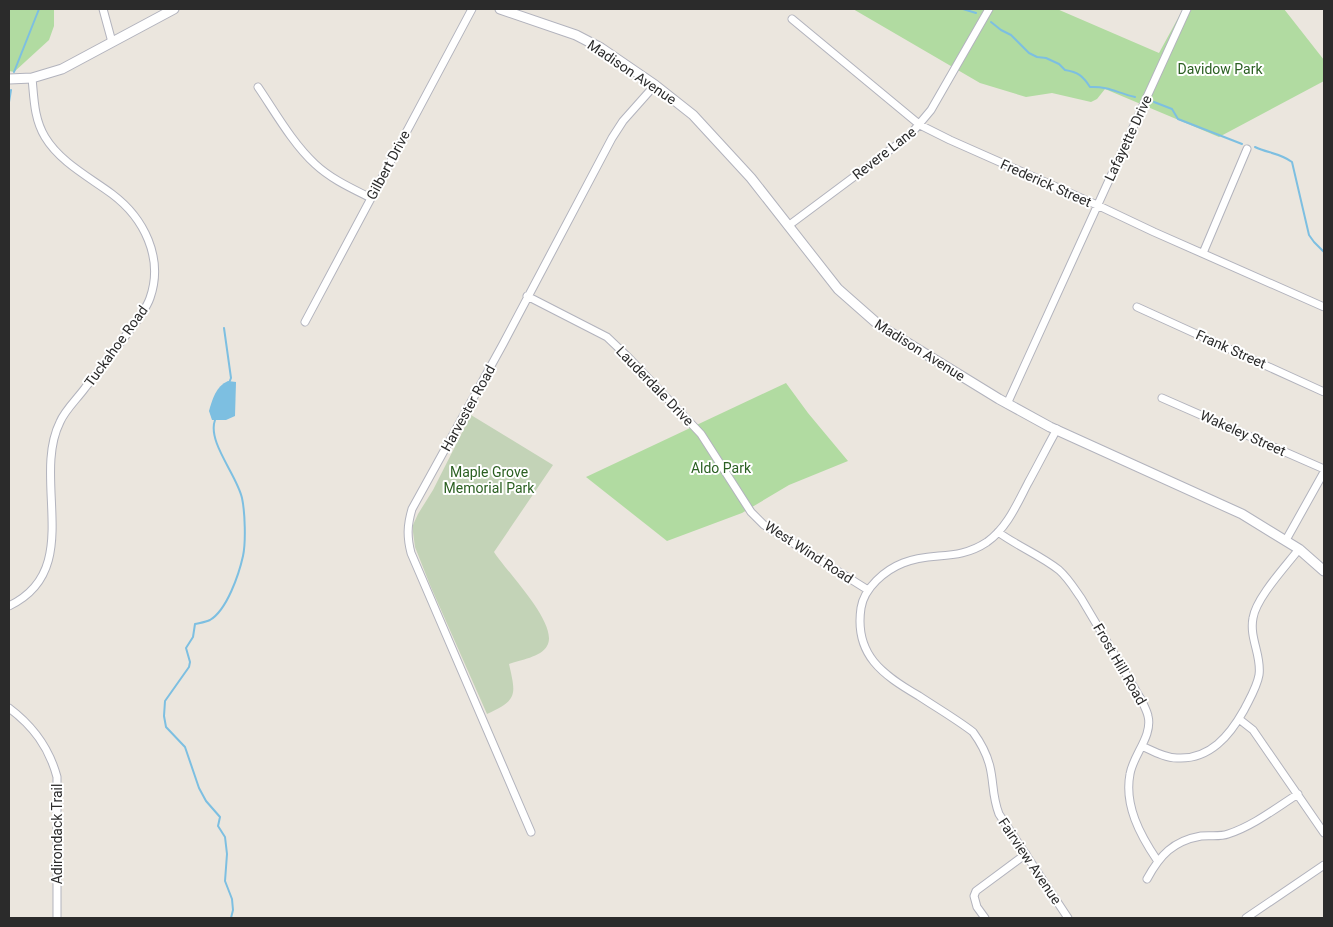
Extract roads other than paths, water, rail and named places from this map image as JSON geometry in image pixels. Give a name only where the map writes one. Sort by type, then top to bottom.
[{"type":"street","points":[[103,9],[112,42]]},
{"type":"street","points":[[9,79],[32,78],[62,69],[174,9]]},
{"type":"street","name":"Gilbert Drive","points":[[305,322],[472,9]]},
{"type":"street","name":"Madison Avenue","points":[[500,9],[576,35],[601,48],[693,115],[751,178],[838,288],[880,326],[1007,404],[1242,514],[1299,549],[1324,571]]},
{"type":"street","name":"Revere Lane","points":[[788,226],[910,135],[920,125],[931,110],[988,9]]},
{"type":"street","name":"Lafayette Drive","points":[[1007,404],[1187,9]]},
{"type":"street","name":"Frederick Street","points":[[792,19],[920,125],[1324,307]]},
{"type":"street","name":"Tuckahoe Road","points":[[9,606],[28,594],[42,576],[50,554],[52,538],[50,460],[52,441],[60,420],[141,316],[150,298],[154,268],[152,249],[147,234],[136,217],[114,195],[57,153],[45,138],[38,125],[32,78]]},
{"type":"street","name":"Harvester Road","points":[[531,832],[411,554],[407,538],[407,526],[412,509],[503,344],[612,138],[623,121],[654,85]]},
{"type":"street","points":[[258,87],[298,145],[315,164],[335,180],[371,198]]},
{"type":"street","points":[[1203,254],[1247,149]]},
{"type":"street","name":"Lauderdale Drive","points":[[528,296],[608,337],[701,434],[751,512]]},
{"type":"street","name":"Frank Street","points":[[1137,306],[1324,392]]},
{"type":"street","name":"Wakeley Street","points":[[1162,398],[1324,470]]},
{"type":"street","points":[[868,590],[891,568],[917,558],[956,555],[973,550],[988,541],[1010,517],[1057,429]]},
{"type":"street","points":[[1286,540],[1324,470]]},
{"type":"street","name":"West Wind Road","points":[[751,512],[764,525],[868,590]]},
{"type":"street","name":"Frost Hill Road","points":[[998,532],[1060,571],[1081,598],[1142,701],[1148,715],[1149,726],[1130,772],[1128,788],[1130,807],[1137,825],[1147,846],[1157,860]]},
{"type":"street","points":[[1142,746],[1162,755],[1177,758],[1194,757],[1222,742],[1239,719],[1255,688],[1259,673],[1252,633],[1252,618],[1257,605],[1299,549]]},
{"type":"street","name":"Fairview Avenue","points":[[868,590],[862,603],[860,628],[864,646],[870,658],[879,670],[973,732],[981,744],[991,768],[994,802],[999,814],[1068,918]]},
{"type":"street","name":"Adirondack Trail","points":[[9,708],[26,721],[36,732],[49,755],[57,777],[57,918]]},
{"type":"street","points":[[1239,719],[1253,730],[1324,833]]},
{"type":"street","points":[[1147,879],[1157,860],[1171,848],[1185,840],[1202,836],[1226,835],[1244,827],[1298,794]]},
{"type":"street","points":[[984,918],[974,896],[976,891],[1026,854]]},
{"type":"street","points":[[1246,918],[1324,865]]},
{"type":"water","points":[[228,381],[236,382],[235,416],[226,420],[212,420],[209,411],[213,398],[220,386]]},
{"type":"waterway","points":[[14,72],[39,9]]},
{"type":"waterway","points":[[963,9],[976,13]]},
{"type":"waterway","points":[[991,22],[1011,35],[1029,53],[1037,57],[1046,58],[1059,64],[1065,70],[1077,73],[1090,87],[1108,89],[1135,97]]},
{"type":"waterway","points":[[9,102],[11,90]]},
{"type":"waterway","points":[[1154,102],[1172,109],[1178,119],[1242,144]]},
{"type":"waterway","points":[[1255,147],[1292,162],[1309,235],[1324,252]]},
{"type":"waterway","points":[[224,328],[231,378],[229,383]]},
{"type":"waterway","points":[[215,420],[215,438],[242,498],[245,527],[243,556],[235,582],[222,608],[210,620],[195,624],[193,637],[186,648],[190,662],[189,667],[165,701],[164,716],[166,727],[185,747],[199,788],[206,801],[220,817],[218,826],[225,837],[227,854],[225,881],[232,899],[233,910],[231,918]]},
{"type":"park label","name":"Davidow Park","points":[[1220,69]]},
{"type":"park label","name":"Aldo Park","points":[[721,468]]},
{"type":"park label","name":"Maple Grove Memorial Park","points":[[489,480]]}]
